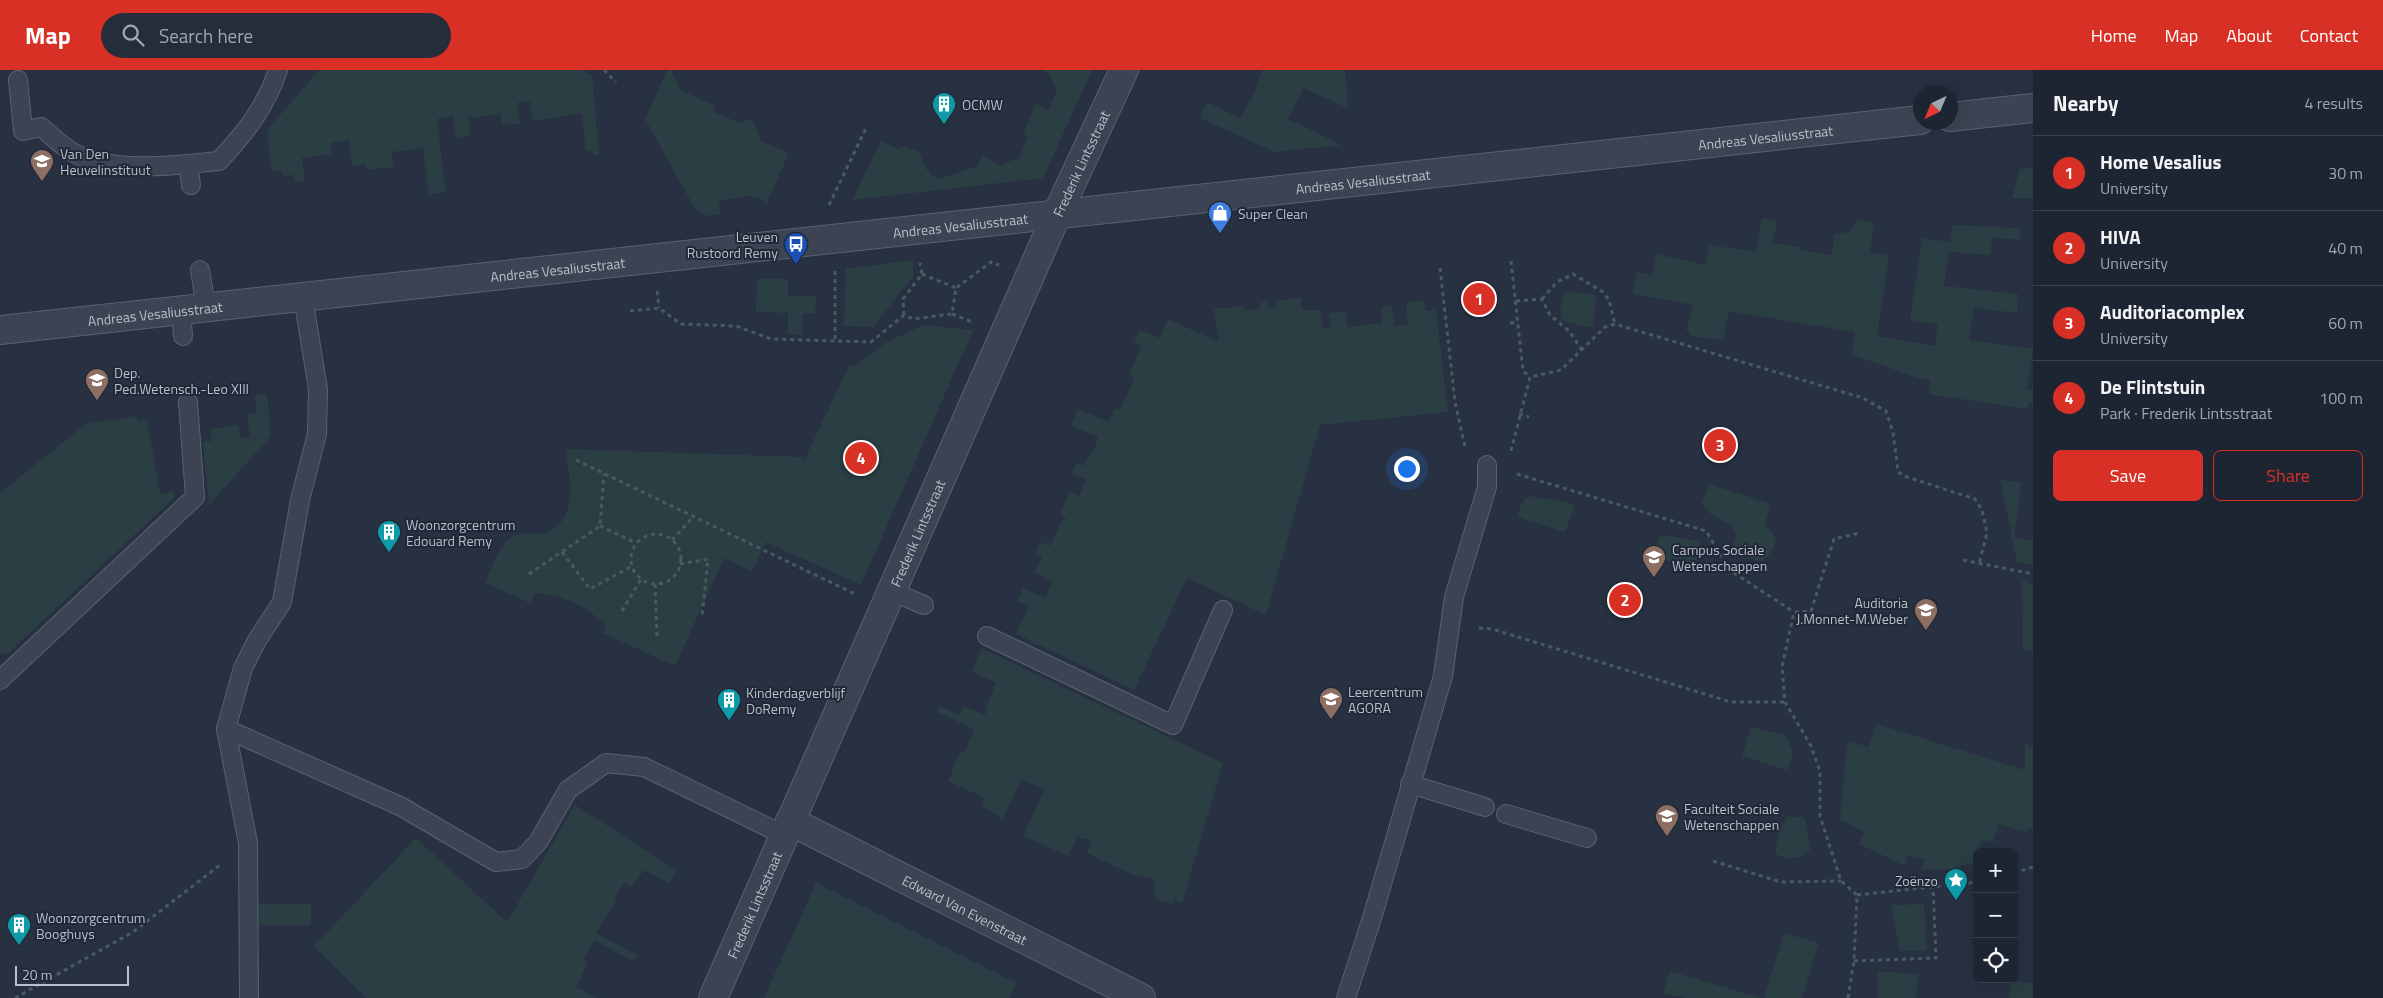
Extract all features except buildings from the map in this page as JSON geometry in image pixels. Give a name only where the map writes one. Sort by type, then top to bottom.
[{"type":"street","name":"Frederik Lintsstraat","points":[[712,998],[1057,214],[1124,70]]},
{"type":"street","points":[[1958,116],[2033,108]]},
{"type":"street","name":"Andreas Vesaliusstraat","points":[[0,330],[190,318],[303,296],[1913,121]]},
{"type":"street","name":"Edward Van Evenstraat","points":[[787,828],[1141,998]]},
{"type":"lane","points":[[18,80],[23,131],[41,127],[74,153],[97,162],[158,167],[219,161],[248,130],[268,98],[278,70]]},
{"type":"lane","points":[[188,164],[191,185]]},
{"type":"lane","points":[[190,318],[200,270]]},
{"type":"lane","points":[[249,998],[248,844],[226,729],[243,668],[256,642],[282,602],[300,500],[317,434],[318,389],[303,296]]},
{"type":"lane","points":[[0,680],[195,497],[188,402]]},
{"type":"lane","points":[[1346,998],[1372,918],[1443,676],[1454,597],[1487,487],[1487,465]]},
{"type":"lane","points":[[888,600],[924,605]]},
{"type":"lane","points":[[987,636],[1173,724],[1223,610]]},
{"type":"lane","points":[[226,729],[400,806],[496,862],[522,859],[538,842],[568,790],[606,763],[644,767],[787,828]]},
{"type":"lane","points":[[1410,784],[1485,807]]},
{"type":"lane","points":[[1506,814],[1587,838]]},
{"type":"path","points":[[604,70],[616,82]]},
{"type":"path","points":[[829,205],[866,128]]},
{"type":"path","points":[[904,315],[902,298],[922,274],[915,230]]},
{"type":"path","points":[[835,239],[836,341]]},
{"type":"path","points":[[1511,261],[1523,371],[1530,377]]},
{"type":"path","points":[[904,315],[913,319],[952,314],[956,288],[991,262],[1030,277]]},
{"type":"path","points":[[1440,268],[1455,402],[1466,454],[1487,465],[1706,531],[1731,571],[1794,612],[1811,610],[1834,539],[1859,533]]},
{"type":"path","points":[[922,274],[956,288]]},
{"type":"path","points":[[1516,301],[1542,299],[1557,282],[1573,274],[1603,292],[1609,300],[1615,324]]},
{"type":"path","points":[[1542,299],[1550,315],[1569,330],[1582,350]]},
{"type":"path","points":[[630,310],[659,308],[681,324],[736,326],[771,339],[871,342],[904,315]]},
{"type":"path","points":[[1510,323],[1518,322]]},
{"type":"path","points":[[1530,377],[1561,370],[1606,327],[1615,324],[1863,398],[1886,411],[1893,432],[1898,472],[1904,476],[1964,494],[1974,500],[1982,510],[1987,533],[1979,564]]},
{"type":"path","points":[[1507,471],[1519,414],[1530,377]]},
{"type":"path","points":[[1519,414],[1529,417]]},
{"type":"path","points":[[576,460],[693,517],[888,600]]},
{"type":"path","points":[[600,526],[604,474]]},
{"type":"path","points":[[672,540],[693,517]]},
{"type":"path","points":[[600,526],[636,543]]},
{"type":"path","points":[[529,574],[600,526]]},
{"type":"path","points":[[657,534],[665,535],[672,540],[680,555],[680,564],[677,572],[671,578],[655,584],[640,578],[632,566],[631,558],[636,543],[642,538],[657,534]]},
{"type":"path","points":[[562,552],[590,589],[632,566]]},
{"type":"path","points":[[680,564],[708,559],[702,616]]},
{"type":"path","points":[[1963,560],[2033,574]]},
{"type":"path","points":[[622,612],[640,578]]},
{"type":"path","points":[[655,584],[657,637]]},
{"type":"path","points":[[1794,612],[1782,667],[1785,702],[1811,746],[1820,771],[1820,816],[1841,882],[1857,895],[1973,882]]},
{"type":"path","points":[[1450,627],[1492,629],[1731,702],[1785,702]]},
{"type":"path","points":[[15,998],[133,932],[248,844]]},
{"type":"path","points":[[1714,861],[1781,882],[1841,882]]},
{"type":"path","points":[[2018,872],[2033,867]]},
{"type":"path","points":[[1854,962],[1936,958],[1933,886]]},
{"type":"path","points":[[1848,998],[1854,962],[1857,895]]},
{"type":"green space","points":[[319,70],[585,70],[588,75],[592,74],[599,155],[593,155],[592,150],[586,151],[582,113],[533,121],[530,101],[517,103],[520,124],[502,125],[500,114],[468,118],[471,135],[455,139],[453,116],[437,119],[446,192],[429,195],[423,148],[392,152],[393,167],[366,170],[365,164],[352,166],[349,140],[331,143],[332,154],[302,158],[305,180],[295,182],[294,175],[283,176],[281,170],[272,172],[267,130]]},
{"type":"green space","points":[[667,70],[673,70],[672,73],[680,90],[716,106],[714,112],[740,123],[749,119],[754,122],[761,141],[789,153],[766,204],[757,197],[738,197],[719,201],[721,214],[707,216],[694,207],[645,119]]},
{"type":"green space","points":[[1041,70],[1092,70],[1043,178],[852,200],[881,141],[898,149],[905,146],[919,152],[926,170],[928,169],[930,174],[940,179],[978,166],[982,155],[1000,165],[1019,158],[1028,137],[1023,135],[1035,104],[1048,110],[1057,91],[1049,74]]},
{"type":"green space","points":[[1262,70],[1345,70],[1348,108],[1303,88],[1288,119],[1342,145],[1275,152],[1200,118],[1207,102],[1240,118],[1249,102],[1251,102]]},
{"type":"green space","points":[[2033,168],[2033,198],[2012,198],[2020,169]]},
{"type":"green space","points":[[1762,218],[1777,220],[1773,243],[1799,247],[1799,250],[1832,255],[1834,235],[1851,231],[1856,220],[1874,222],[1870,253],[1889,256],[1877,336],[1935,346],[1938,324],[1910,320],[1922,238],[1950,242],[1953,225],[2021,228],[2019,240],[1992,237],[1990,255],[1949,252],[1944,286],[2018,294],[2017,313],[1974,308],[1969,340],[2033,349],[2027,389],[2033,390],[2033,403],[2029,402],[2026,409],[1929,394],[1930,380],[1852,355],[1855,332],[1729,311],[1723,340],[1691,336],[1686,329],[1693,305],[1633,294],[1637,272],[1652,275],[1656,254],[1706,265],[1709,245],[1756,252]]},
{"type":"green space","points":[[912,260],[914,275],[873,327],[844,326],[846,269]]},
{"type":"green space","points":[[757,279],[788,279],[788,296],[816,296],[815,313],[802,313],[802,335],[788,334],[788,313],[756,312]]},
{"type":"green space","points":[[1566,292],[1594,294],[1596,296],[1593,328],[1563,321],[1561,306],[1562,298]]},
{"type":"green space","points":[[1301,297],[1302,310],[1320,310],[1323,329],[1331,327],[1329,313],[1346,312],[1348,327],[1382,323],[1381,307],[1392,305],[1395,326],[1408,325],[1406,303],[1423,300],[1426,311],[1436,310],[1448,412],[1320,425],[1266,615],[1187,578],[1134,690],[1016,634],[1029,607],[1017,601],[1023,588],[1045,598],[1053,581],[1035,572],[1042,557],[1035,553],[1040,542],[1050,546],[1063,519],[1065,520],[1066,518],[1060,515],[1070,491],[1079,496],[1086,480],[1072,473],[1077,462],[1084,466],[1098,437],[1071,426],[1078,409],[1108,422],[1115,408],[1120,410],[1134,379],[1129,375],[1141,346],[1134,343],[1140,330],[1160,338],[1168,319],[1219,342],[1214,309],[1244,306],[1245,311],[1260,309],[1259,303],[1268,302],[1269,308],[1275,307],[1275,301]]},
{"type":"green space","points":[[923,325],[973,330],[861,585],[766,542],[752,572],[724,558],[675,666],[603,633],[606,625],[590,612],[565,599],[535,593],[530,603],[485,583],[496,558],[507,541],[523,533],[543,533],[555,528],[563,520],[570,498],[566,449],[805,457],[801,467],[849,366],[854,366],[885,343]]},
{"type":"green space","points":[[267,394],[271,436],[209,505],[203,442],[212,441],[210,429],[238,425],[240,438],[250,437],[247,414],[256,413],[255,395]]},
{"type":"green space","points":[[136,416],[138,421],[147,419],[160,494],[174,492],[175,497],[6,655],[0,653],[0,493],[86,424]]},
{"type":"green space","points":[[2000,479],[2021,483],[2014,537],[2033,541],[2033,565],[2017,562]]},
{"type":"green space","points":[[1709,484],[1771,504],[1765,524],[1776,540],[1770,554],[1762,561],[1740,553],[1735,547],[1736,532],[1728,524],[1705,509],[1702,504]]},
{"type":"green space","points":[[1529,496],[1571,503],[1574,509],[1565,532],[1517,517],[1521,504]]},
{"type":"green space","points":[[1660,536],[1698,541],[1695,569],[1653,556]]},
{"type":"green space","points":[[2022,581],[2033,585],[2033,650],[2023,651]]},
{"type":"green space","points":[[981,648],[1223,763],[1182,903],[1174,900],[1173,904],[1155,899],[1156,894],[1153,893],[1156,880],[1135,876],[1087,853],[1091,840],[1077,837],[1069,856],[1023,836],[1044,790],[1021,779],[1003,819],[981,806],[985,798],[948,781],[960,752],[964,753],[974,729],[937,712],[940,706],[960,715],[964,706],[985,715],[988,708],[986,707],[996,683],[972,672]]},
{"type":"green space","points":[[1876,724],[2025,770],[2025,744],[2033,749],[2033,826],[2025,832],[1999,824],[1993,843],[1982,840],[1979,848],[1973,848],[1973,863],[1951,869],[1921,870],[1924,859],[1908,855],[1905,866],[1859,844],[1865,832],[1840,820],[1847,741],[1869,747]]},
{"type":"green space","points":[[1751,727],[1786,735],[1793,753],[1787,770],[1742,756]]},
{"type":"green space","points":[[575,805],[676,870],[669,884],[644,870],[632,887],[624,883],[596,933],[637,955],[633,962],[595,940],[583,959],[588,962],[576,987],[597,998],[366,998],[314,946],[416,838],[507,922]]},
{"type":"green space","points":[[1788,817],[1801,817],[1805,819],[1810,849],[1807,853],[1793,858],[1779,856],[1775,853],[1781,826]]},
{"type":"green space","points":[[816,883],[1016,983],[1009,998],[764,998]]},
{"type":"green space","points":[[259,904],[311,904],[311,925],[259,925]]},
{"type":"green space","points":[[1924,904],[1927,950],[1900,951],[1891,905]]},
{"type":"green space","points":[[1784,933],[1819,943],[1802,998],[1764,998]]},
{"type":"green space","points":[[1670,971],[1761,998],[1686,998],[1663,993]]},
{"type":"green space","points":[[1878,971],[1918,975],[1916,997],[1920,998],[1878,998]]},
{"type":"green space","points":[[2011,983],[2033,983],[2033,998],[2009,998]]},
{"type":"place","name":"OCMW","points":[[944,125]]},
{"type":"place","name":"Van Den Heuvelinstituut","points":[[42,182]]},
{"type":"place","name":"Super Clean","points":[[1220,234]]},
{"type":"place","name":"Leuven Rustoord Remy","points":[[796,265]]},
{"type":"place","name":"Home Vesalius","points":[[1479,299]]},
{"type":"place","name":"Dep. Ped.Wetensch.-Leo XIII","points":[[97,401]]},
{"type":"place","name":"Auditoriacomplex","points":[[1720,445]]},
{"type":"place","name":"De Flintstuin","points":[[861,458]]},
{"type":"place","name":"Woonzorgcentrum Edouard Remy","points":[[389,553]]},
{"type":"place","name":"Campus Sociale Wetenschappen","points":[[1654,578]]},
{"type":"place","name":"HIVA","points":[[1625,600]]},
{"type":"place","name":"Auditoria J.Monnet-M.Weber","points":[[1926,631]]},
{"type":"place","name":"Leercentrum AGORA","points":[[1331,720]]},
{"type":"place","name":"Kinderdagverblijf DoRemy","points":[[729,721]]},
{"type":"place","name":"Faculteit Sociale Wetenschappen","points":[[1667,837]]},
{"type":"place","name":"Zoënzo","points":[[1956,901]]},
{"type":"place","name":"Woonzorgcentrum Booghuys","points":[[19,946]]}]
